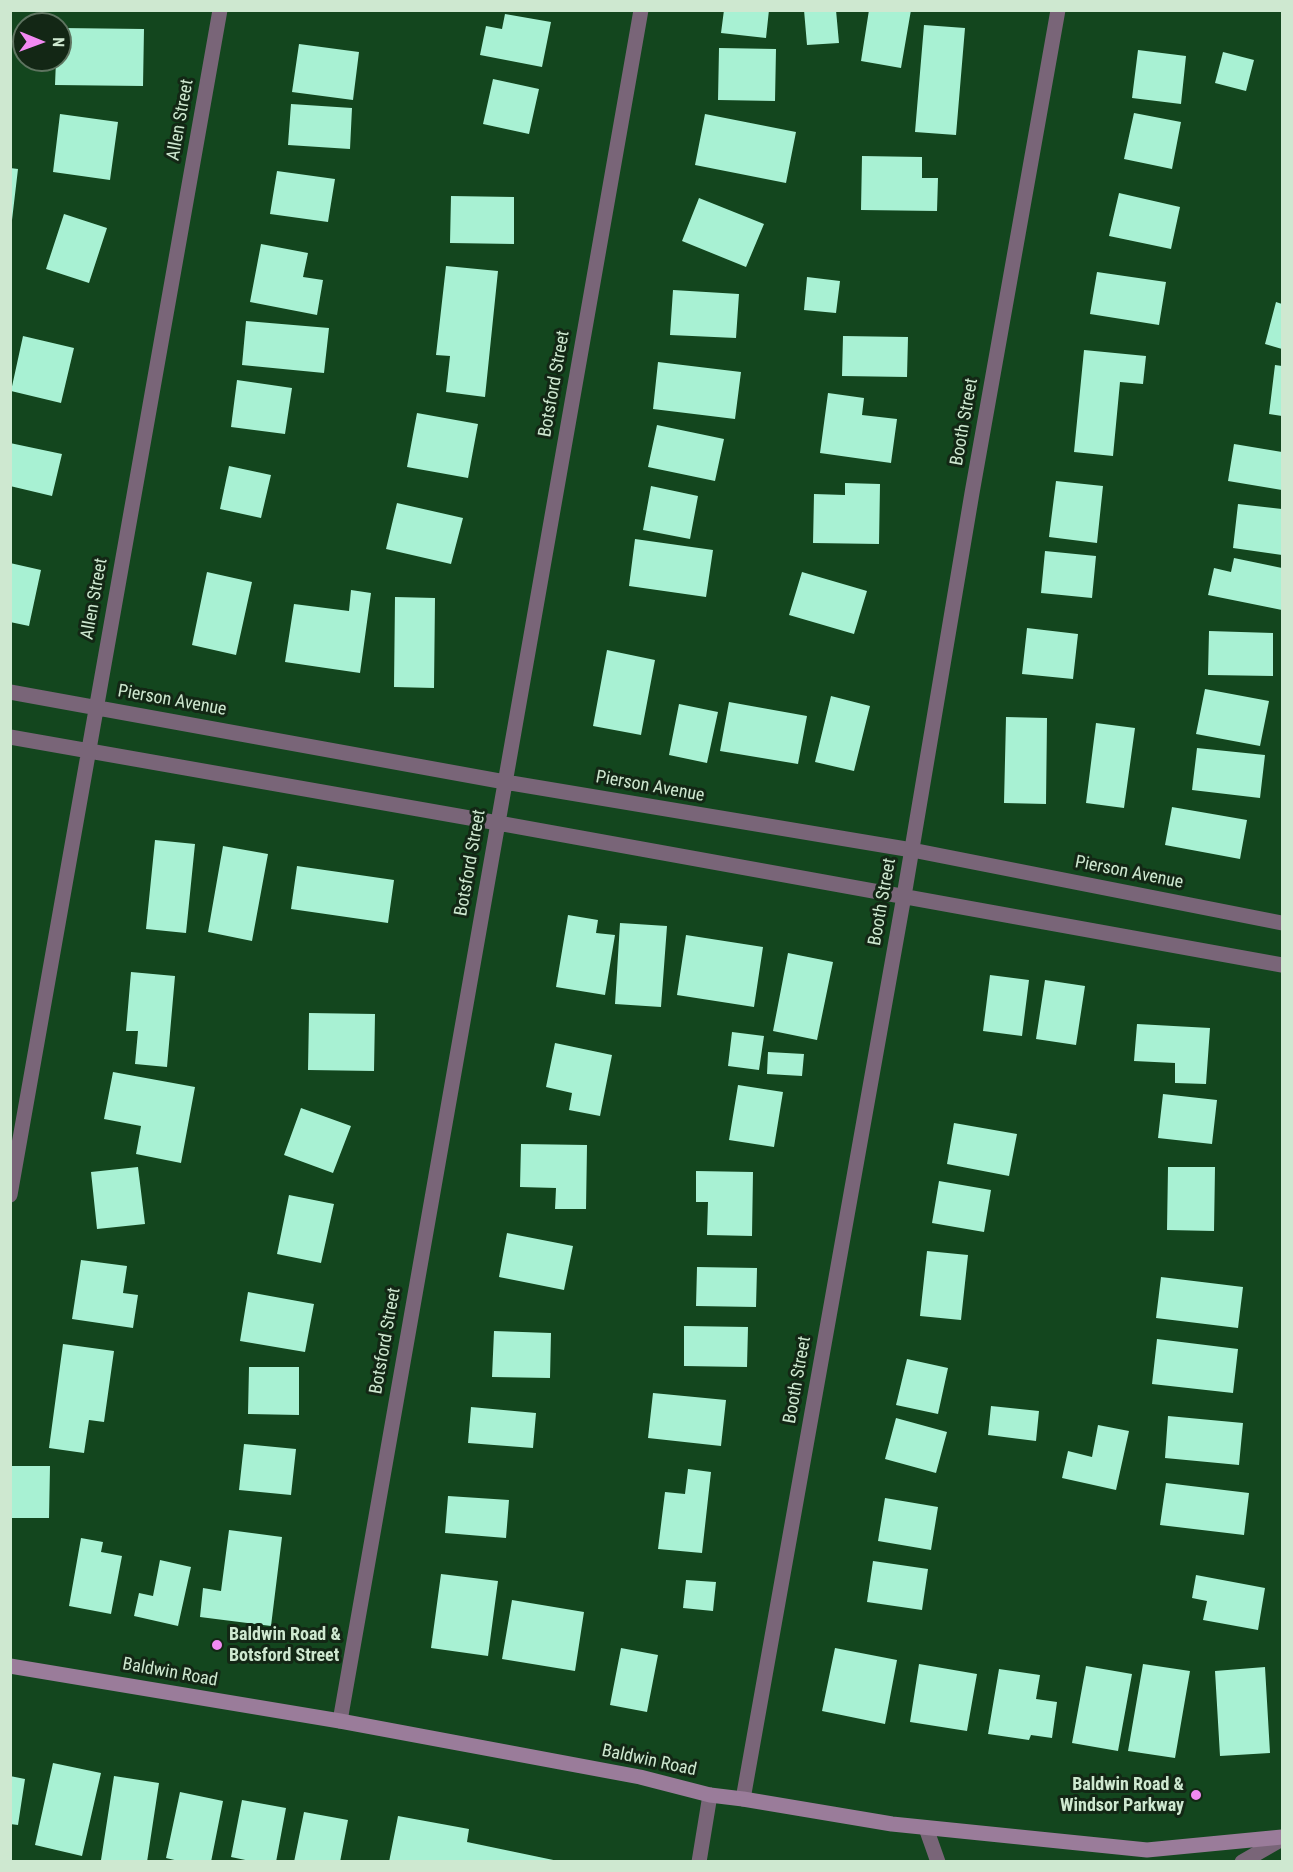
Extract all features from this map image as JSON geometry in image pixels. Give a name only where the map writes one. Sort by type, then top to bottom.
[{"type":"main road","name":"Baldwin Road","points":[[10,1666],[340,1721],[640,1777],[710,1795],[743,1798],[892,1824],[1147,1850],[1282,1838]]},
{"type":"street","name":"Allen Street","points":[[10,1194],[220,10]]},
{"type":"street","name":"Botsford Street","points":[[340,1721],[641,10]]},
{"type":"street","name":"Booth Street","points":[[743,1798],[904,896],[976,470],[1058,10]]},
{"type":"street","name":"Pierson Avenue","points":[[10,692],[505,782],[912,850],[1282,922]]},
{"type":"street","points":[[10,737],[1282,965]]},
{"type":"street","points":[[699,1862],[710,1795]]},
{"type":"street","points":[[926,1828],[938,1862]]},
{"type":"street","name":"Baldwin Road","points":[[1242,1862],[1282,1838]]},
{"type":"building","points":[[724,10],[769,10],[766,38],[721,33]]},
{"type":"building","points":[[804,10],[836,10],[839,43],[807,45]]},
{"type":"building","points":[[869,10],[911,10],[901,68],[861,61]]},
{"type":"building","points":[[505,14],[551,22],[542,67],[480,55],[486,26],[502,29]]},
{"type":"building","points":[[924,25],[965,28],[956,135],[915,132]]},
{"type":"building","points":[[72,28],[144,29],[143,86],[55,85],[56,72],[72,72]]},
{"type":"building","points":[[299,44],[359,52],[353,100],[292,92]]},
{"type":"building","points":[[719,48],[776,49],[775,101],[718,100]]},
{"type":"building","points":[[1138,50],[1186,56],[1181,104],[1132,98]]},
{"type":"building","points":[[1223,52],[1254,60],[1246,91],[1215,83]]},
{"type":"building","points":[[493,79],[539,89],[529,134],[483,124]]},
{"type":"building","points":[[291,104],[352,108],[350,149],[288,145]]},
{"type":"building","points":[[1134,113],[1181,122],[1172,169],[1124,159]]},
{"type":"building","points":[[60,114],[118,122],[110,180],[53,172]]},
{"type":"building","points":[[705,114],[796,132],[786,183],[695,165]]},
{"type":"building","points":[[862,156],[922,157],[922,178],[938,178],[937,211],[861,210]]},
{"type":"building","points":[[10,168],[18,169],[12,220],[10,220]]},
{"type":"building","points":[[277,171],[335,179],[328,222],[270,214]]},
{"type":"building","points":[[1119,193],[1180,207],[1171,249],[1109,236]]},
{"type":"building","points":[[451,196],[514,197],[514,244],[450,243]]},
{"type":"building","points":[[699,198],[764,224],[746,267],[682,241]]},
{"type":"building","points":[[64,214],[107,228],[89,283],[46,269]]},
{"type":"building","points":[[261,244],[308,253],[303,277],[323,280],[317,315],[250,302]]},
{"type":"building","points":[[446,266],[498,271],[485,397],[446,392],[450,356],[436,355]]},
{"type":"building","points":[[1097,272],[1166,282],[1159,325],[1090,314]]},
{"type":"building","points":[[807,277],[840,281],[836,313],[804,310]]},
{"type":"building","points":[[673,290],[739,294],[736,338],[670,335]]},
{"type":"building","points":[[1276,302],[1282,304],[1282,349],[1265,344]]},
{"type":"building","points":[[246,321],[329,328],[324,373],[242,365]]},
{"type":"building","points":[[23,336],[74,348],[61,403],[11,391]]},
{"type":"building","points":[[843,336],[908,337],[907,377],[842,376]]},
{"type":"building","points":[[1084,350],[1146,356],[1143,384],[1120,382],[1113,456],[1074,452]]},
{"type":"building","points":[[658,362],[741,372],[735,419],[653,409]]},
{"type":"building","points":[[1275,365],[1282,366],[1282,416],[1269,414]]},
{"type":"building","points":[[237,380],[292,388],[285,434],[231,427]]},
{"type":"building","points":[[828,393],[864,398],[862,415],[897,419],[891,463],[820,453]]},
{"type":"building","points":[[417,413],[478,424],[468,478],[407,467]]},
{"type":"building","points":[[657,425],[724,439],[715,481],[648,467]]},
{"type":"building","points":[[10,443],[62,454],[52,496],[10,486]]},
{"type":"building","points":[[1234,444],[1282,452],[1282,490],[1228,481]]},
{"type":"building","points":[[229,466],[271,475],[261,518],[220,509]]},
{"type":"building","points":[[1056,481],[1103,486],[1097,543],[1049,537]]},
{"type":"building","points":[[845,483],[880,484],[879,544],[813,543],[814,494],[845,495]]},
{"type":"building","points":[[651,486],[698,496],[690,539],[643,530]]},
{"type":"building","points":[[397,503],[463,518],[451,564],[386,549]]},
{"type":"building","points":[[1238,504],[1282,509],[1282,555],[1233,548]]},
{"type":"building","points":[[635,539],[713,550],[706,597],[629,586]]},
{"type":"building","points":[[1045,551],[1096,556],[1092,598],[1041,593]]},
{"type":"building","points":[[1234,558],[1282,568],[1282,610],[1208,595],[1214,568],[1231,572]]},
{"type":"building","points":[[10,563],[41,570],[29,626],[10,622]]},
{"type":"building","points":[[207,572],[252,582],[236,655],[192,645]]},
{"type":"building","points":[[802,572],[867,591],[854,634],[789,615]]},
{"type":"building","points":[[351,590],[371,593],[360,673],[285,662],[294,604],[349,611]]},
{"type":"building","points":[[395,597],[435,598],[434,688],[394,687]]},
{"type":"building","points":[[1027,628],[1078,634],[1073,679],[1022,674]]},
{"type":"building","points":[[1209,631],[1273,633],[1273,676],[1208,675]]},
{"type":"building","points":[[607,650],[655,660],[641,735],[593,726]]},
{"type":"building","points":[[1205,689],[1269,701],[1260,746],[1196,734]]},
{"type":"building","points":[[831,696],[870,706],[854,771],[815,762]]},
{"type":"building","points":[[729,702],[807,716],[798,764],[720,751]]},
{"type":"building","points":[[679,704],[718,712],[707,763],[669,755]]},
{"type":"building","points":[[1006,717],[1047,718],[1046,804],[1004,803]]},
{"type":"building","points":[[1096,723],[1135,728],[1124,808],[1086,803]]},
{"type":"building","points":[[1197,748],[1265,755],[1260,798],[1192,790]]},
{"type":"building","points":[[1172,807],[1247,820],[1240,859],[1165,845]]},
{"type":"building","points":[[155,840],[195,844],[186,933],[146,929]]},
{"type":"building","points":[[223,846],[268,854],[252,941],[208,932]]},
{"type":"building","points":[[297,866],[394,880],[388,923],[291,909]]},
{"type":"building","points":[[568,915],[598,920],[596,933],[615,935],[605,995],[556,987]]},
{"type":"building","points":[[620,923],[667,926],[661,1007],[615,1004]]},
{"type":"building","points":[[686,935],[763,947],[754,1007],[677,995]]},
{"type":"building","points":[[788,953],[833,962],[817,1040],[773,1031]]},
{"type":"building","points":[[131,972],[175,976],[167,1067],[135,1064],[138,1031],[126,1031]]},
{"type":"building","points":[[990,975],[1029,980],[1022,1036],[983,1031]]},
{"type":"building","points":[[1045,980],[1085,986],[1076,1045],[1036,1039]]},
{"type":"building","points":[[309,1013],[375,1014],[374,1071],[308,1070]]},
{"type":"building","points":[[1137,1024],[1210,1028],[1206,1084],[1175,1083],[1175,1063],[1134,1061]]},
{"type":"building","points":[[732,1032],[764,1036],[759,1070],[728,1066]]},
{"type":"building","points":[[555,1043],[612,1055],[600,1116],[569,1110],[572,1093],[546,1087]]},
{"type":"building","points":[[768,1052],[804,1054],[802,1076],[767,1074]]},
{"type":"building","points":[[113,1072],[195,1087],[181,1163],[136,1154],[141,1126],[104,1119]]},
{"type":"building","points":[[738,1085],[783,1092],[774,1147],[729,1140]]},
{"type":"building","points":[[1163,1094],[1217,1100],[1212,1144],[1158,1138]]},
{"type":"building","points":[[301,1108],[351,1126],[333,1173],[284,1155]]},
{"type":"building","points":[[954,1123],[1017,1134],[1009,1176],[947,1164]]},
{"type":"building","points":[[521,1144],[587,1145],[586,1209],[555,1209],[556,1188],[520,1187]]},
{"type":"building","points":[[138,1167],[145,1224],[97,1229],[91,1172]]},
{"type":"building","points":[[1168,1167],[1215,1167],[1214,1231],[1167,1230]]},
{"type":"building","points":[[696,1171],[753,1172],[752,1236],[707,1235],[708,1202],[696,1202]]},
{"type":"building","points":[[939,1181],[991,1190],[984,1232],[932,1223]]},
{"type":"building","points":[[289,1195],[334,1204],[321,1263],[277,1254]]},
{"type":"building","points":[[507,1233],[573,1246],[564,1290],[499,1277]]},
{"type":"building","points":[[927,1251],[968,1255],[961,1320],[920,1316]]},
{"type":"building","points":[[81,1260],[127,1266],[123,1293],[138,1295],[133,1328],[72,1319]]},
{"type":"building","points":[[697,1267],[757,1268],[756,1307],[696,1306]]},
{"type":"building","points":[[1161,1277],[1243,1287],[1238,1328],[1156,1318]]},
{"type":"building","points":[[248,1292],[314,1304],[305,1352],[240,1341]]},
{"type":"building","points":[[684,1326],[748,1327],[747,1367],[684,1366]]},
{"type":"building","points":[[494,1331],[551,1333],[550,1378],[492,1377]]},
{"type":"building","points":[[1157,1339],[1238,1349],[1233,1393],[1152,1384]]},
{"type":"building","points":[[63,1344],[114,1351],[104,1422],[89,1420],[84,1453],[49,1448]]},
{"type":"building","points":[[907,1359],[948,1368],[938,1414],[896,1405]]},
{"type":"building","points":[[249,1367],[299,1367],[299,1415],[248,1414]]},
{"type":"building","points":[[653,1393],[726,1400],[721,1446],[648,1438]]},
{"type":"building","points":[[991,1406],[1039,1411],[1036,1441],[988,1435]]},
{"type":"building","points":[[471,1407],[536,1413],[533,1448],[468,1443]]},
{"type":"building","points":[[1168,1416],[1243,1423],[1239,1465],[1165,1458]]},
{"type":"building","points":[[896,1418],[947,1432],[936,1473],[885,1459]]},
{"type":"building","points":[[1098,1425],[1129,1431],[1116,1490],[1062,1478],[1068,1451],[1092,1457]]},
{"type":"building","points":[[244,1444],[296,1449],[291,1495],[239,1490]]},
{"type":"building","points":[[10,1466],[50,1466],[49,1518],[10,1518]]},
{"type":"building","points":[[688,1469],[711,1472],[702,1553],[658,1549],[665,1492],[685,1494]]},
{"type":"building","points":[[1166,1483],[1249,1493],[1244,1535],[1160,1525]]},
{"type":"building","points":[[448,1496],[509,1500],[506,1538],[445,1533]]},
{"type":"building","points":[[885,1498],[938,1507],[931,1550],[878,1541]]},
{"type":"building","points":[[229,1530],[282,1537],[271,1626],[200,1617],[203,1588],[221,1591]]},
{"type":"building","points":[[81,1538],[103,1542],[101,1552],[122,1556],[111,1614],[69,1606]]},
{"type":"building","points":[[160,1560],[191,1567],[178,1626],[134,1616],[139,1593],[153,1596]]},
{"type":"building","points":[[873,1561],[928,1569],[922,1610],[867,1602]]},
{"type":"building","points":[[441,1574],[498,1581],[488,1656],[431,1648]]},
{"type":"building","points":[[1196,1575],[1265,1588],[1258,1630],[1203,1620],[1207,1601],[1192,1598]]},
{"type":"building","points":[[686,1580],[716,1582],[713,1611],[683,1608]]},
{"type":"building","points":[[512,1600],[584,1612],[575,1671],[502,1659]]},
{"type":"building","points":[[621,1648],[658,1655],[647,1712],[610,1705]]},
{"type":"building","points":[[835,1648],[897,1660],[885,1724],[822,1711]]},
{"type":"building","points":[[919,1664],[977,1674],[967,1731],[910,1722]]},
{"type":"building","points":[[1143,1664],[1190,1671],[1175,1758],[1128,1751]]},
{"type":"building","points":[[1086,1666],[1132,1674],[1118,1751],[1072,1743]]},
{"type":"building","points":[[1265,1667],[1270,1753],[1220,1756],[1215,1671]]},
{"type":"building","points":[[999,1669],[1040,1675],[1036,1699],[1057,1702],[1052,1738],[1031,1735],[1029,1740],[988,1734]]},
{"type":"building","points":[[53,1763],[101,1773],[82,1856],[35,1845]]},
{"type":"building","points":[[10,1776],[25,1779],[18,1825],[10,1824]]},
{"type":"building","points":[[114,1776],[159,1783],[147,1862],[101,1860]]},
{"type":"building","points":[[180,1792],[223,1801],[211,1862],[183,1862],[166,1858]]},
{"type":"building","points":[[242,1800],[286,1808],[276,1862],[255,1862],[231,1857]]},
{"type":"building","points":[[304,1812],[348,1820],[340,1862],[294,1862]]},
{"type":"building","points":[[398,1816],[469,1829],[467,1842],[563,1862],[389,1862]]},
{"type":"place","name":"Baldwin Road & Botsford Street","points":[[217,1645]]},
{"type":"place","name":"Baldwin Road & Windsor Parkway","points":[[1196,1795]]}]
